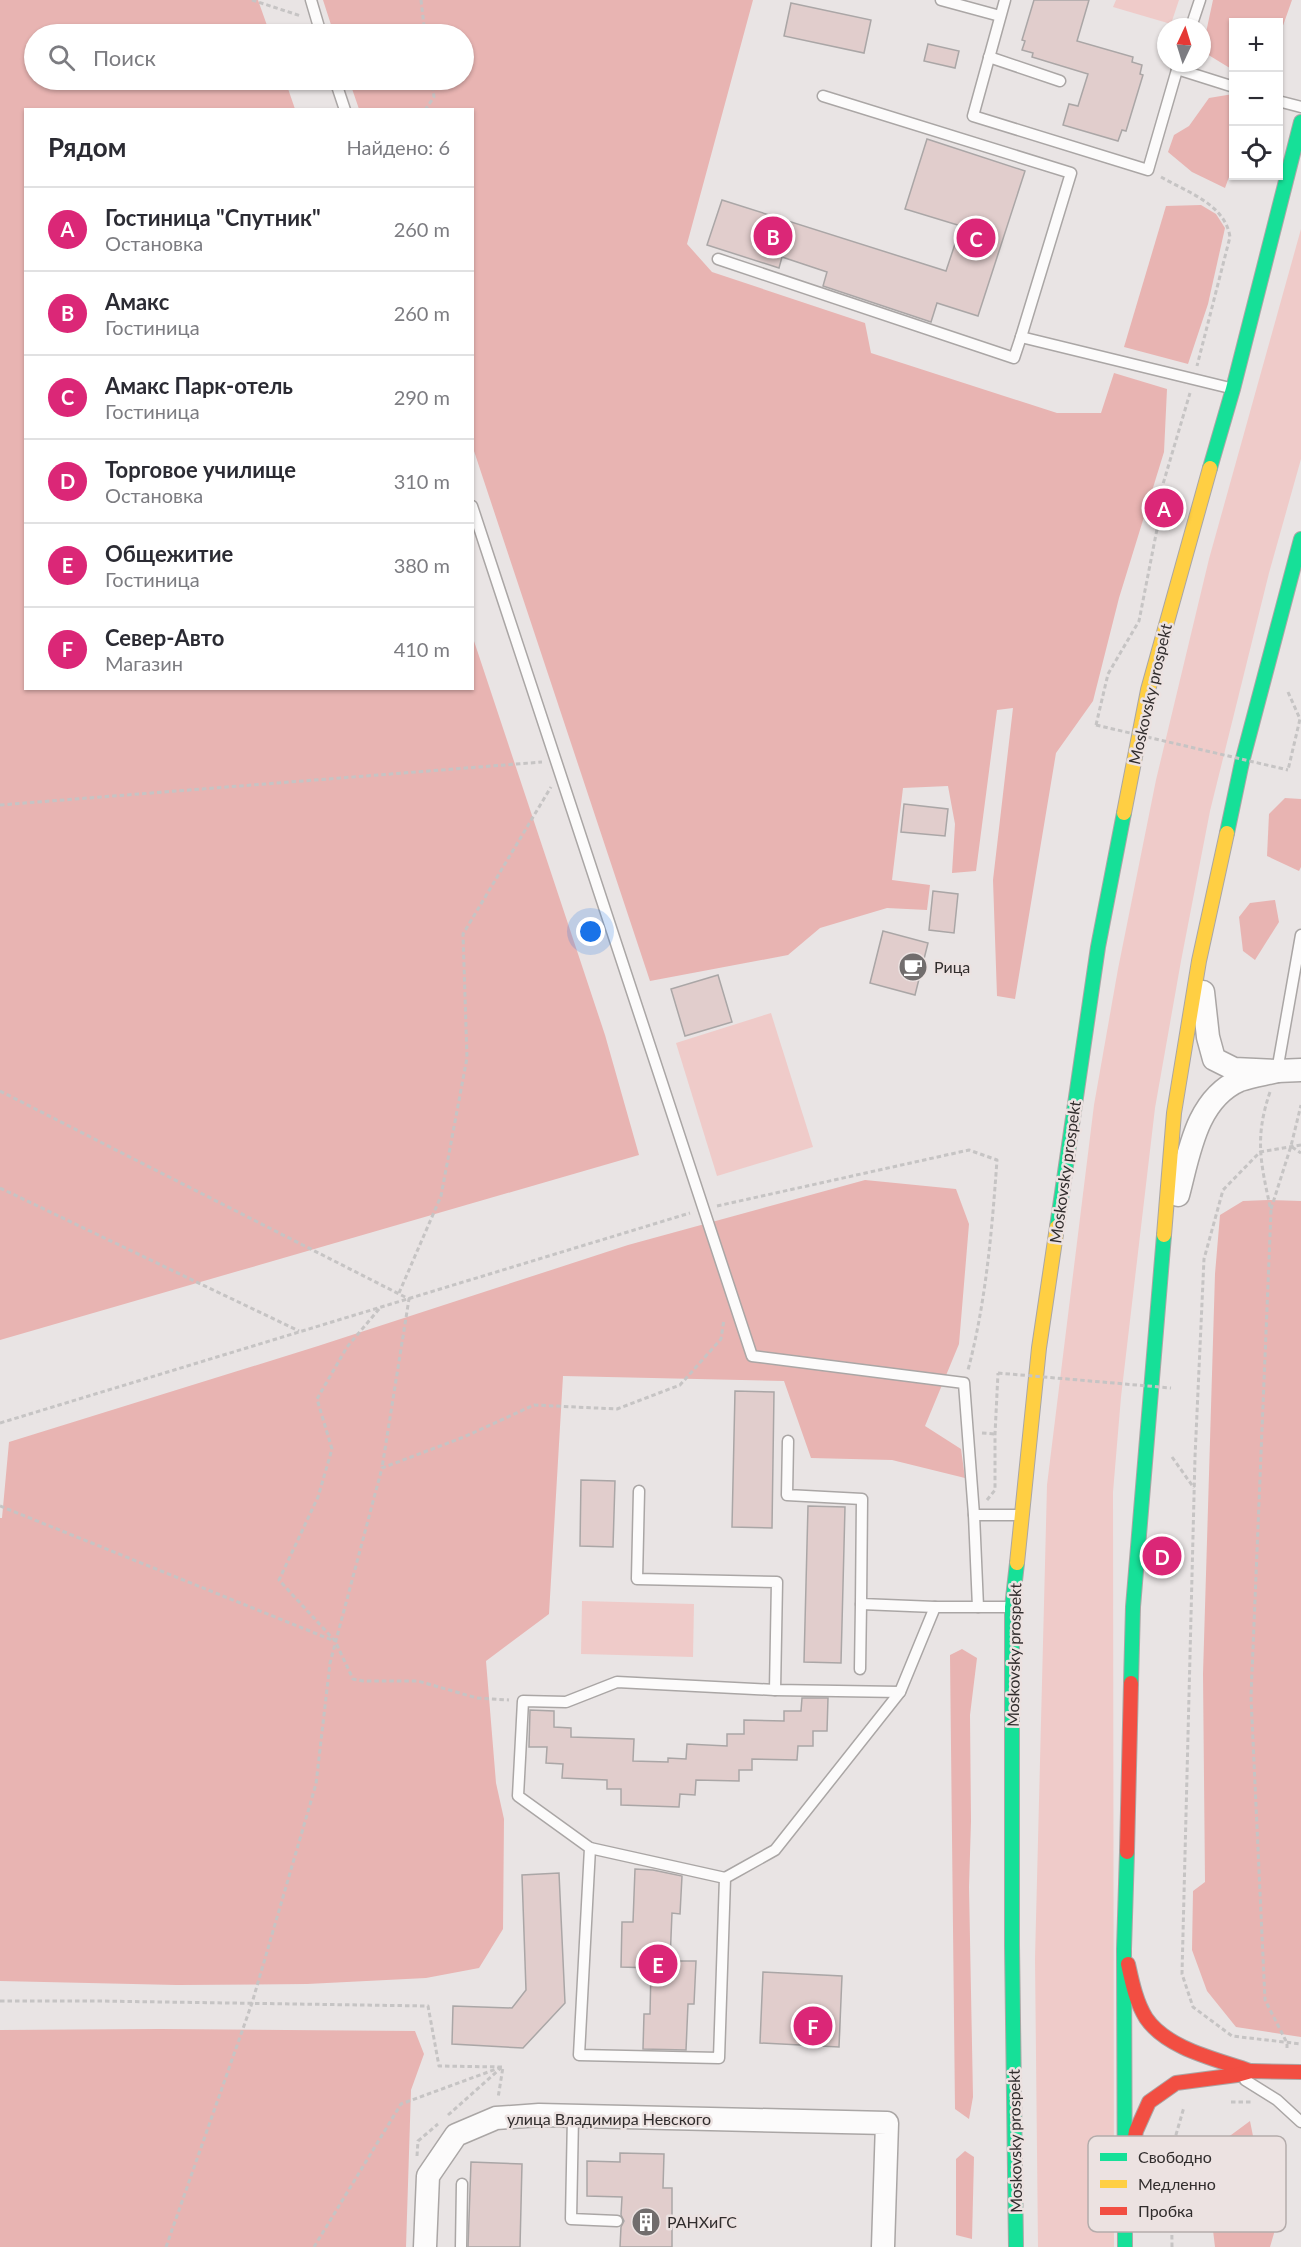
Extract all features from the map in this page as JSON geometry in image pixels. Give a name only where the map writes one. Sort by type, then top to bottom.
[{"type":"main road","name":"Moskovsky prospekt","points":[[1016,2247],[1012,1945],[1012,1607],[1039,1348],[1098,947],[1148,690],[1233,389],[1301,122]]},
{"type":"main road","points":[[1125,2136],[1124,1950],[1133,1607],[1174,1113],[1199,961],[1242,762],[1301,539]]},
{"type":"main road","points":[[1124,1950],[1135,1993],[1152,2025],[1183,2046],[1251,2071]]},
{"type":"main road","points":[[1135,2136],[1149,2102],[1176,2083],[1251,2071],[1301,2072]]},
{"type":"street","points":[[1199,961],[1208,1037],[1214,1059],[1234,1069],[1301,1070]]},
{"type":"street","points":[[1162,1248],[1198,1123],[1224,1092],[1240,1081],[1277,1071]]},
{"type":"street","name":"улица Владимира Невского","points":[[424,2247],[428,2176],[456,2135],[496,2118],[539,2115],[886,2123],[883,2247]]},
{"type":"lane","points":[[310,0],[318,24]]},
{"type":"lane","points":[[941,0],[1000,16]]},
{"type":"lane","points":[[1005,0],[973,116],[1148,170],[1176,72]]},
{"type":"lane","points":[[1194,18],[1200,0]]},
{"type":"lane","points":[[989,57],[1060,81]]},
{"type":"lane","points":[[1194,72],[1229,85]]},
{"type":"lane","points":[[338,90],[344,108]]},
{"type":"lane","points":[[718,259],[1014,358],[1071,173],[823,96]]},
{"type":"lane","points":[[1283,102],[1301,107]]},
{"type":"lane","points":[[1021,337],[1233,389]]},
{"type":"lane","points":[[474,512],[752,1356],[964,1383],[978,1607]]},
{"type":"lane","points":[[1277,1071],[1301,935]]},
{"type":"lane","points":[[788,1440],[787,1495],[862,1498],[860,1670]]},
{"type":"lane","points":[[639,1491],[637,1579],[777,1582],[775,1690]]},
{"type":"lane","points":[[974,1515],[1022,1515]]},
{"type":"lane","points":[[861,1604],[1012,1607]]},
{"type":"lane","points":[[900,1692],[775,1690],[617,1682],[566,1702],[524,1701],[518,1796],[590,1848],[725,1878],[775,1850],[900,1692],[935,1607]]},
{"type":"lane","points":[[590,1848],[579,2055],[719,2058],[725,1878]]},
{"type":"lane","points":[[1237,2075],[1277,2100],[1301,2122]]},
{"type":"lane","points":[[573,2116],[571,2219],[617,2221]]},
{"type":"lane","points":[[461,2247],[462,2184]]},
{"type":"path","points":[[252,0],[317,21]]},
{"type":"path","points":[[421,0],[424,24]]},
{"type":"path","points":[[426,108],[434,97],[433,90]]},
{"type":"path","points":[[1148,170],[1221,212],[1229,226],[1230,237],[1194,379],[1155,511],[1158,524],[1139,621],[1108,674],[1096,725],[1288,770],[1300,719],[1288,692]]},
{"type":"path","points":[[0,805],[556,761]]},
{"type":"path","points":[[399,1293],[441,1196],[467,1059],[463,934],[560,772]]},
{"type":"path","points":[[1271,1211],[1260,1152],[1262,1114],[1277,1071]]},
{"type":"path","points":[[0,1091],[410,1299]]},
{"type":"path","points":[[1287,2043],[1265,2000],[1251,1697],[1271,1211],[1301,1105]]},
{"type":"path","points":[[1301,1145],[1260,1152],[1223,1190],[1204,1259],[1194,1488],[1182,1974],[1193,2007],[1232,2036],[1301,2044]]},
{"type":"path","points":[[1291,1146],[1301,1153]]},
{"type":"path","points":[[0,1423],[702,1209],[969,1150],[996,1160],[993,1224],[974,1347],[964,1383]]},
{"type":"path","points":[[0,1188],[301,1332]]},
{"type":"path","points":[[166,2247],[252,2003],[316,1784],[330,1663],[382,1468],[410,1299]]},
{"type":"path","points":[[380,1308],[347,1347],[318,1399],[332,1449],[318,1497],[279,1580],[335,1641],[353,1679],[418,1681],[477,1698],[524,1701]]},
{"type":"path","points":[[382,1468],[464,1437],[534,1405],[617,1409],[680,1385],[721,1339],[724,1318]]},
{"type":"path","points":[[974,1515],[995,1490],[995,1434],[999,1373],[1171,1388]]},
{"type":"path","points":[[1171,1456],[1194,1488]]},
{"type":"path","points":[[0,1506],[335,1641]]},
{"type":"path","points":[[0,2001],[428,2006],[439,2066],[503,2067]]},
{"type":"path","points":[[496,2118],[503,2067]]},
{"type":"path","points":[[314,2247],[401,2104],[503,2067]]},
{"type":"path","points":[[1226,2102],[1245,2102]]},
{"type":"path","points":[[1176,2136],[1185,2105]]},
{"type":"path","points":[[1172,2232],[1172,2247]]},
{"type":"shaded area","points":[[0,0],[258,0],[266,24],[24,24],[24,90],[288,90],[295,108],[24,108],[24,690],[474,690],[474,641],[605,1035],[639,1155],[0,1340]]},
{"type":"shaded area","points":[[323,0],[753,0],[687,244],[712,272],[865,323],[871,353],[1057,413],[1101,413],[1114,373],[1167,389],[1164,452],[1119,598],[1093,701],[1056,753],[1015,999],[997,996],[993,880],[1013,708],[997,710],[976,871],[952,873],[955,824],[948,786],[903,788],[892,880],[930,885],[927,910],[887,908],[820,928],[788,955],[650,981],[474,451],[474,108],[359,108],[352,90],[474,90],[474,24],[331,24]]},
{"type":"shaded area","points":[[1116,0],[1179,0],[1173,18],[1157,18],[1157,20],[1113,7]]},
{"type":"shaded area","points":[[1213,0],[1292,0],[1283,26],[1283,18],[1229,18],[1229,68],[1211,57],[1211,18],[1209,18]]},
{"type":"shaded area","points":[[1229,95],[1229,177],[1225,188],[1192,172],[1168,152],[1174,135],[1189,126],[1209,98]]},
{"type":"shaded area","points":[[1201,205],[1216,214],[1225,228],[1208,304],[1188,364],[1124,347],[1166,206]]},
{"type":"shaded area","points":[[1301,229],[1301,459],[1269,573],[1210,811],[1181,961],[1155,1108],[1121,1397],[1113,1492],[1114,2136],[1088,2136],[1088,2232],[1114,2232],[1114,2247],[1038,2247],[1035,1959],[1047,1485],[1094,1105],[1118,969],[1156,780],[1209,559]]},
{"type":"shaded area","points":[[1285,798],[1301,799],[1301,867],[1299,871],[1267,856],[1269,814]]},
{"type":"shaded area","points":[[1275,900],[1279,922],[1255,960],[1243,951],[1239,917],[1250,903]]},
{"type":"shaded area","points":[[771,1013],[813,1147],[717,1176],[676,1043]]},
{"type":"shaded area","points":[[865,1180],[956,1189],[969,1224],[959,1344],[925,1426],[961,1449],[965,1478],[892,1460],[811,1458],[784,1381],[563,1376],[549,1614],[486,1661],[496,1783],[504,1819],[503,1929],[479,1968],[426,1978],[307,1984],[177,1985],[0,1981],[0,1518],[2,1518],[9,1442],[318,1346],[628,1245]]},
{"type":"shaded area","points":[[1243,1201],[1301,1201],[1301,2037],[1236,2027],[1207,1991],[1192,1950],[1193,1891],[1205,1882],[1203,1674],[1215,1274],[1220,1215]]},
{"type":"shaded area","points":[[582,1601],[694,1604],[693,1657],[581,1654]]},
{"type":"shaded area","points":[[962,1649],[977,1658],[970,1715],[969,1887],[973,2097],[969,2119],[955,2109],[950,1655]]},
{"type":"shaded area","points":[[0,2030],[415,2031],[424,2054],[411,2090],[406,2247],[0,2247]]},
{"type":"shaded area","points":[[1250,2121],[1253,2136],[1230,2136]]},
{"type":"shaded area","points":[[965,2151],[974,2157],[972,2239],[956,2235],[956,2159]]},
{"type":"shaded area","points":[[1213,2232],[1274,2232],[1270,2247],[1215,2247]]},
{"type":"building","points":[[1034,0],[1089,0],[1077,41],[1133,57],[1132,62],[1142,65],[1140,74],[1143,75],[1126,131],[1122,130],[1118,141],[1063,125],[1069,104],[1078,106],[1088,74],[1032,57],[1033,53],[1022,50],[1025,41],[1022,40]]},
{"type":"building","points":[[791,3],[871,20],[864,53],[784,36]]},
{"type":"building","points":[[928,44],[959,51],[955,68],[924,61]]},
{"type":"building","points":[[927,139],[1025,171],[978,316],[937,303],[931,322],[823,286],[827,272],[782,257],[779,268],[707,245],[722,200],[946,271],[961,226],[905,209]]},
{"type":"building","points":[[904,804],[948,809],[945,836],[901,832]]},
{"type":"building","points":[[933,891],[958,894],[954,933],[929,930]]},
{"type":"building","points":[[883,931],[928,943],[915,995],[870,983]]},
{"type":"building","points":[[718,975],[732,1022],[685,1036],[671,989]]},
{"type":"building","points":[[735,1391],[774,1392],[772,1528],[732,1527]]},
{"type":"building","points":[[581,1480],[615,1481],[613,1547],[580,1546]]},
{"type":"building","points":[[808,1506],[845,1507],[841,1663],[804,1662]]},
{"type":"building","points":[[802,1698],[828,1698],[827,1731],[813,1731],[813,1746],[798,1746],[797,1760],[752,1759],[752,1770],[739,1770],[739,1781],[696,1780],[695,1795],[680,1794],[679,1807],[621,1805],[621,1789],[607,1789],[607,1780],[562,1778],[563,1764],[546,1763],[547,1747],[529,1747],[530,1710],[554,1711],[554,1727],[571,1728],[571,1737],[634,1739],[633,1761],[668,1762],[668,1758],[686,1759],[687,1744],[727,1746],[727,1734],[744,1734],[744,1720],[784,1721],[784,1711],[801,1711]]},
{"type":"building","points":[[635,1869],[682,1876],[680,1914],[672,1913],[670,1961],[696,1961],[694,2004],[688,2004],[686,2050],[643,2049],[644,2014],[650,2014],[651,1968],[621,1967],[622,1922],[633,1922]]},
{"type":"building","points":[[559,1873],[565,2003],[523,2048],[452,2044],[453,2006],[512,2008],[526,1990],[522,1875]]},
{"type":"building","points":[[763,1972],[842,1976],[839,2047],[760,2043]]},
{"type":"building","name":"РАНХиГС","points":[[620,2153],[664,2154],[663,2188],[672,2188],[672,2247],[620,2247],[621,2227],[624,2221],[621,2215],[622,2197],[587,2196],[587,2161],[620,2162]]},
{"type":"building","points":[[471,2162],[522,2164],[520,2247],[468,2247]]},
{"type":"traffic: fast","points":[[1210,468],[1233,389],[1301,122]]},
{"type":"traffic: fast","points":[[1227,833],[1242,762],[1301,539]]},
{"type":"traffic: fast","points":[[1057,1227],[1098,947],[1124,813]]},
{"type":"traffic: fast","points":[[1131,1683],[1133,1607],[1164,1235]]},
{"type":"traffic: fast","points":[[1016,2247],[1012,1945],[1012,1607],[1017,1563]]},
{"type":"traffic: fast","points":[[1125,2136],[1124,1949],[1127,1852]]},
{"type":"traffic: fast","points":[[1125,2232],[1125,2247]]},
{"type":"traffic: slow","points":[[1124,813],[1148,690],[1210,468]]},
{"type":"traffic: slow","points":[[1164,1235],[1174,1113],[1199,961],[1227,833]]},
{"type":"traffic: slow","points":[[1017,1563],[1039,1348],[1057,1227]]},
{"type":"traffic: jam","points":[[1127,1852],[1131,1683]]},
{"type":"traffic: jam","points":[[1128,1964],[1140,2005],[1146,2018],[1155,2029],[1166,2038],[1193,2052],[1250,2071]]},
{"type":"traffic: jam","points":[[1135,2136],[1149,2102],[1176,2083],[1251,2071],[1301,2072]]},
{"type":"place","name":"Амакс","points":[[773,236]]},
{"type":"place","name":"Амакс Парк-отель","points":[[976,238]]},
{"type":"place","name":"Гостиница \"Спутник\"","points":[[1164,508]]},
{"type":"place","name":"Рица","points":[[913,967]]},
{"type":"place","name":"Торговое училище","points":[[1162,1556]]},
{"type":"place","name":"Общежитие","points":[[658,1964]]},
{"type":"place","name":"Север-Авто","points":[[813,2026]]},
{"type":"place","name":"РАНХиГС","points":[[646,2222]]}]
